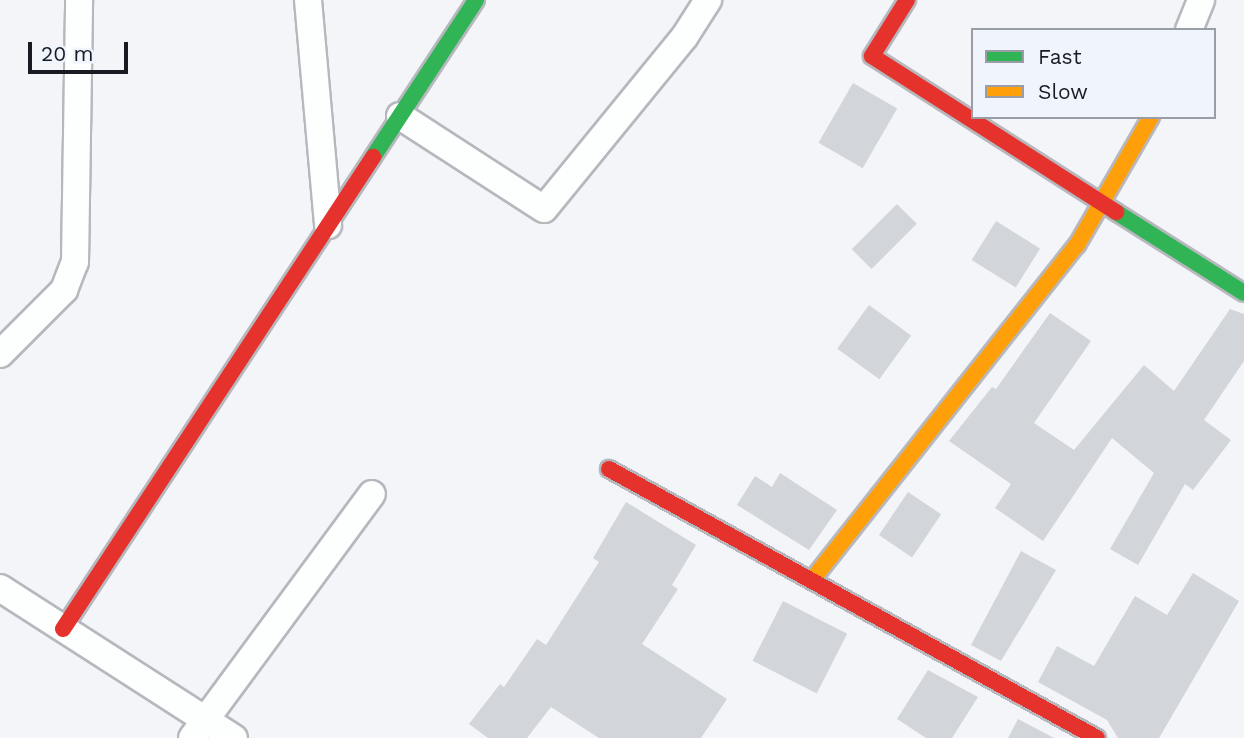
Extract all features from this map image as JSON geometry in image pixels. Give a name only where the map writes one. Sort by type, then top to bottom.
[{"type":"street","points":[[0,354],[64,290],[75,262],[79,0]]},
{"type":"street","points":[[308,0],[328,225]]},
{"type":"street","points":[[63,629],[476,0]]},
{"type":"street","points":[[400,116],[544,209],[685,36],[708,0]]},
{"type":"street","points":[[907,0],[872,56],[1244,293]]},
{"type":"street","points":[[1190,28],[1201,0]]},
{"type":"street","points":[[812,580],[1077,245],[1150,119]]},
{"type":"street","points":[[609,469],[1097,738]]},
{"type":"street","points":[[200,729],[372,494]]},
{"type":"street","points":[[5,600],[63,629],[200,729],[234,738]]},
{"type":"building","points":[[853,83],[897,108],[863,168],[818,143]]},
{"type":"building","points":[[897,204],[917,224],[872,269],[852,249]]},
{"type":"building","points":[[996,221],[1040,249],[1016,288],[972,260]]},
{"type":"building","points":[[869,305],[911,336],[879,379],[837,349]]},
{"type":"building","points":[[1230,309],[1244,314],[1244,361],[1204,420],[1231,440],[1193,490],[1185,484],[1138,565],[1110,549],[1154,473],[1112,438],[1043,541],[995,508],[1011,484],[949,441],[992,387],[996,389],[1050,313],[1091,341],[1034,423],[1074,450],[1144,365],[1174,391]]},
{"type":"building","points":[[780,473],[837,510],[809,550],[737,505],[755,476],[772,487]]},
{"type":"building","points":[[908,492],[941,514],[912,557],[879,535]]},
{"type":"building","points":[[626,502],[696,545],[672,585],[678,589],[642,644],[727,699],[701,738],[599,738],[551,707],[527,738],[488,738],[469,724],[500,684],[504,687],[537,639],[546,645],[599,562],[593,558]]},
{"type":"building","points":[[1021,551],[1056,570],[1001,661],[971,645]]},
{"type":"building","points":[[1193,573],[1239,601],[1159,738],[1118,738],[1107,720],[1038,682],[1057,646],[1094,666],[1135,596],[1167,615]]},
{"type":"building","points":[[783,601],[847,634],[817,693],[753,661]]},
{"type":"building","points":[[928,670],[978,697],[952,738],[926,738],[897,719]]},
{"type":"building","points":[[1018,719],[1054,738],[1008,738]]},
{"type":"traffic: fast","points":[[373,157],[476,0]]},
{"type":"traffic: fast","points":[[1116,212],[1244,293]]},
{"type":"traffic: slow","points":[[812,580],[1077,245],[1150,119]]},
{"type":"traffic: jam","points":[[907,0],[872,56],[1116,212]]},
{"type":"traffic: jam","points":[[63,629],[373,157]]},
{"type":"traffic: jam","points":[[609,469],[1097,738]]}]
